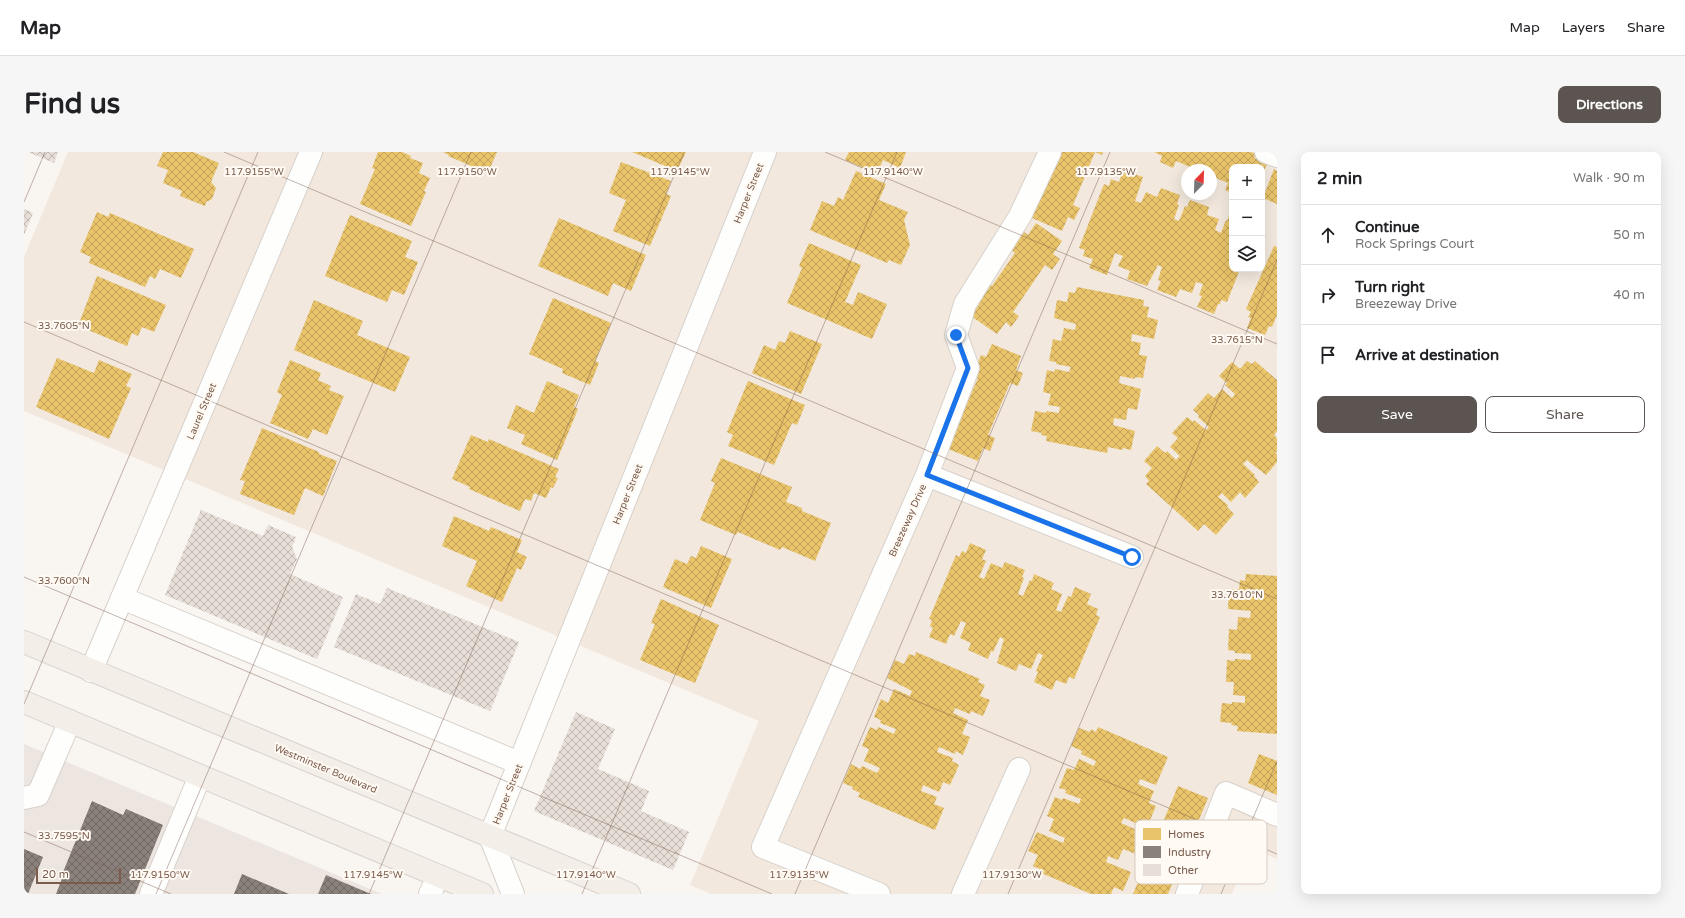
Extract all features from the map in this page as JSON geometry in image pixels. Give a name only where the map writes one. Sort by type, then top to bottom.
[{"type":"main road","name":"Westminster Boulevard","points":[[24,642],[629,894]]},
{"type":"main road","points":[[24,702],[200,776],[434,885],[482,894]]},
{"type":"street","name":"Laurel Street","points":[[91,670],[311,152]]},
{"type":"street","name":"Harper Street","points":[[490,836],[765,152]]},
{"type":"street","name":"Breezeway Drive","points":[[879,894],[763,847],[927,475],[968,368],[956,335],[965,304],[1020,216],[1050,152]]},
{"type":"street","points":[[1266,152],[1277,156]]},
{"type":"street","points":[[927,475],[1132,557]]},
{"type":"street","points":[[122,598],[519,763]]},
{"type":"street","points":[[24,798],[38,795],[70,721]]},
{"type":"street","points":[[963,894],[1019,769]]},
{"type":"street","points":[[152,894],[200,776]]},
{"type":"street","points":[[1216,820],[1226,793],[1277,815]]},
{"type":"street","points":[[490,836],[513,894]]},
{"type":"street","points":[[1187,894],[1191,884]]},
{"type":"shaded area","points":[[68,152],[1277,152],[1277,859],[1267,855],[1267,820],[1135,820],[1135,884],[1236,884],[1232,894],[711,894],[690,885],[759,721],[24,411],[24,257]]},
{"type":"shaded area","points":[[24,744],[382,894],[24,894]]},
{"type":"building: Homes","points":[[163,152],[193,152],[219,163],[211,182],[216,188],[212,199],[206,202],[205,206],[180,196],[182,191],[163,183],[168,170],[157,166]]},
{"type":"building: Homes","points":[[378,152],[402,152],[411,156],[410,158],[423,163],[419,173],[430,178],[424,191],[426,192],[411,226],[360,204],[375,169],[372,168]]},
{"type":"building: Homes","points":[[443,152],[497,152],[488,173],[448,156],[449,155]]},
{"type":"building: Homes","points":[[632,152],[686,152],[677,171]]},
{"type":"building: Homes","points":[[849,152],[906,152],[900,168],[883,160],[877,174],[845,160]]},
{"type":"building: Homes","points":[[1060,152],[1095,152],[1073,205],[1080,208],[1074,220],[1068,217],[1062,231],[1032,218],[1037,205],[1034,203]]},
{"type":"building: Homes","points":[[1095,152],[1103,152],[1102,155]]},
{"type":"building: Homes","points":[[1154,152],[1251,152],[1256,154],[1254,158],[1267,164],[1265,169],[1265,164],[1229,164],[1229,192],[1225,190],[1228,183],[1217,178],[1217,164],[1183,164],[1176,161],[1173,168],[1160,162],[1162,156]]},
{"type":"building: Homes","points":[[621,162],[671,181],[666,194],[671,196],[650,246],[613,231],[626,200],[609,193]]},
{"type":"building: Homes","points":[[1274,169],[1277,171],[1277,204],[1265,199],[1265,193]]},
{"type":"building: Homes","points":[[1123,170],[1143,177],[1135,201],[1141,203],[1146,192],[1157,197],[1161,188],[1180,195],[1177,204],[1179,205],[1174,219],[1179,221],[1185,206],[1187,207],[1190,200],[1209,207],[1207,215],[1219,219],[1215,230],[1221,233],[1229,216],[1229,272],[1239,272],[1227,302],[1221,300],[1214,314],[1197,307],[1202,296],[1199,295],[1203,284],[1196,282],[1192,293],[1180,289],[1176,297],[1157,290],[1161,281],[1158,280],[1162,267],[1158,265],[1147,286],[1127,279],[1130,271],[1118,266],[1123,256],[1115,253],[1107,275],[1089,268],[1093,259],[1083,256],[1085,250],[1079,248],[1104,184],[1109,186],[1111,179],[1119,182]]},
{"type":"building: Homes","points":[[856,171],[886,184],[879,200],[908,212],[904,220],[910,245],[901,265],[889,260],[887,263],[810,230],[822,201],[834,206],[838,197],[843,200]]},
{"type":"building: Homes","points":[[97,212],[108,217],[110,213],[194,249],[181,278],[160,269],[155,279],[150,276],[145,287],[89,263],[91,257],[80,252]]},
{"type":"building: Homes","points":[[350,215],[412,241],[405,257],[418,262],[404,295],[392,290],[387,302],[325,276]]},
{"type":"building: Homes","points":[[559,218],[646,255],[631,291],[613,283],[608,296],[538,266]]},
{"type":"building: Homes","points":[[1036,223],[1062,241],[1053,254],[1060,259],[1052,270],[1045,265],[1013,312],[1019,316],[1011,327],[1006,322],[997,334],[971,316],[979,305],[975,301],[988,283],[992,286],[1015,253],[1011,250],[1024,232],[1028,235]]},
{"type":"building: Homes","points":[[809,243],[861,265],[845,302],[853,305],[858,292],[887,304],[872,339],[787,303],[802,268],[799,266]]},
{"type":"building: Homes","points":[[1274,246],[1277,247],[1277,315],[1272,327],[1269,326],[1265,335],[1247,328],[1251,318],[1248,317],[1251,312],[1246,309],[1262,272],[1265,272],[1265,266]]},
{"type":"building: Homes","points":[[97,276],[166,305],[154,332],[142,327],[138,336],[132,333],[127,346],[78,326]]},
{"type":"building: Homes","points":[[1077,287],[1144,300],[1143,306],[1149,307],[1147,317],[1158,320],[1154,339],[1132,334],[1131,341],[1141,343],[1139,355],[1147,356],[1143,378],[1135,377],[1135,379],[1120,376],[1119,383],[1141,389],[1137,410],[1128,408],[1126,420],[1114,418],[1113,425],[1135,431],[1131,450],[1108,447],[1107,453],[1046,441],[1047,436],[1041,435],[1042,433],[1031,431],[1035,411],[1059,413],[1060,407],[1048,405],[1051,394],[1043,392],[1047,370],[1054,372],[1055,369],[1069,372],[1071,367],[1049,361],[1053,339],[1061,341],[1064,328],[1075,330],[1076,324],[1054,318],[1057,300],[1067,302],[1069,292],[1075,293]]},
{"type":"building: Homes","points":[[553,298],[611,323],[595,361],[599,363],[590,385],[562,373],[563,369],[529,354]]},
{"type":"building: Homes","points":[[314,300],[363,321],[357,335],[410,357],[395,392],[294,350]]},
{"type":"building: Homes","points":[[790,331],[822,344],[801,394],[752,373],[764,345],[775,350],[779,341],[785,343]]},
{"type":"building: Homes","points":[[992,344],[1021,356],[1016,370],[1023,373],[1018,386],[1010,383],[988,435],[995,438],[990,451],[983,448],[978,461],[948,449],[957,414],[962,415],[978,378],[973,376],[981,355],[986,357]]},
{"type":"building: Homes","points":[[57,358],[94,373],[99,360],[132,374],[126,386],[131,388],[109,439],[36,407]]},
{"type":"building: Homes","points":[[290,360],[321,373],[318,380],[331,386],[329,390],[344,396],[327,435],[313,429],[308,439],[270,423],[282,395],[277,392]]},
{"type":"building: Homes","points":[[1247,361],[1252,364],[1255,361],[1277,380],[1277,431],[1274,435],[1277,438],[1277,451],[1275,453],[1277,454],[1277,462],[1266,475],[1247,460],[1243,464],[1255,475],[1254,476],[1259,482],[1245,498],[1240,492],[1231,502],[1222,493],[1218,497],[1228,505],[1227,507],[1234,514],[1216,535],[1204,524],[1198,531],[1146,484],[1149,481],[1145,476],[1152,468],[1144,461],[1157,446],[1165,453],[1167,451],[1176,460],[1180,456],[1170,447],[1178,438],[1172,433],[1187,417],[1193,422],[1194,420],[1206,430],[1209,427],[1193,410],[1208,393],[1214,398],[1222,389],[1232,398],[1235,394],[1225,385],[1227,383],[1219,376],[1232,362],[1240,369]]},
{"type":"building: Homes","points":[[547,381],[579,395],[574,407],[578,409],[557,460],[521,444],[525,435],[507,428],[516,405],[534,413]]},
{"type":"building: Homes","points":[[748,381],[805,405],[797,425],[792,423],[774,465],[728,446],[733,435],[727,432]]},
{"type":"building: Homes","points":[[262,428],[337,461],[323,496],[305,488],[294,515],[240,494],[245,481],[240,480]]},
{"type":"building: Homes","points":[[471,435],[488,442],[489,439],[559,469],[555,477],[558,478],[553,488],[551,487],[546,498],[534,493],[531,501],[525,499],[520,511],[469,489],[470,487],[452,479]]},
{"type":"building: Homes","points":[[721,458],[792,487],[786,502],[802,508],[802,511],[831,523],[815,561],[782,547],[780,550],[738,532],[736,535],[700,520],[715,483],[711,481]]},
{"type":"building: Homes","points":[[454,516],[489,531],[491,527],[522,540],[517,552],[527,557],[521,570],[517,568],[502,602],[466,586],[477,561],[442,546]]},
{"type":"building: Homes","points":[[970,543],[986,550],[982,559],[986,561],[979,577],[984,579],[991,563],[1002,568],[1005,562],[1025,570],[1022,577],[1024,578],[1018,594],[1023,596],[1030,580],[1032,581],[1034,574],[1054,583],[1051,589],[1062,594],[1056,610],[1061,612],[1068,596],[1071,597],[1075,587],[1091,594],[1087,604],[1098,609],[1096,615],[1100,617],[1074,679],[1069,677],[1066,684],[1056,680],[1052,690],[1034,682],[1038,672],[1036,671],[1043,655],[1038,653],[1031,669],[1019,664],[1016,671],[997,663],[1004,639],[1000,637],[988,659],[968,650],[971,643],[960,638],[966,623],[961,621],[954,636],[950,634],[946,644],[929,637],[933,628],[930,626],[932,620],[929,619],[956,555],[959,557],[962,551],[966,553]]},
{"type":"building: Homes","points":[[701,546],[732,559],[711,608],[663,587],[675,559],[687,564],[691,556],[696,558]]},
{"type":"building: Homes","points":[[1246,574],[1277,576],[1277,734],[1237,731],[1238,726],[1231,725],[1232,723],[1220,722],[1222,703],[1245,703],[1245,696],[1233,695],[1234,682],[1226,682],[1227,660],[1251,660],[1251,654],[1235,653],[1235,651],[1228,650],[1229,629],[1237,630],[1238,617],[1250,618],[1251,611],[1228,609],[1229,589],[1239,589],[1240,580],[1245,581]]},
{"type":"building: Homes","points":[[661,599],[719,625],[695,683],[640,660],[655,624],[651,623]]},
{"type":"building: Homes","points":[[916,652],[980,679],[978,682],[985,685],[980,696],[990,700],[983,716],[971,711],[970,714],[955,708],[953,713],[968,720],[962,734],[970,737],[963,755],[956,751],[955,754],[939,747],[937,752],[953,758],[952,761],[959,765],[950,785],[943,782],[939,792],[923,785],[921,791],[937,797],[934,804],[944,808],[935,830],[858,797],[860,793],[852,789],[853,787],[843,783],[851,764],[860,769],[862,766],[877,773],[880,768],[864,761],[869,749],[862,746],[870,727],[877,730],[878,727],[894,734],[896,729],[880,723],[881,720],[874,717],[881,699],[888,703],[894,689],[910,696],[912,691],[887,678],[895,660],[904,664],[909,654],[915,656]]},
{"type":"building: Homes","points":[[1098,727],[1168,757],[1156,785],[1140,779],[1138,784],[1154,791],[1149,803],[1156,806],[1150,820],[1135,820],[1135,823],[1124,818],[1121,823],[1135,829],[1135,854],[1123,849],[1118,860],[1108,856],[1106,862],[1131,872],[1123,891],[1114,887],[1111,894],[1091,894],[1041,873],[1042,870],[1033,866],[1038,855],[1028,851],[1037,832],[1063,843],[1065,838],[1049,831],[1054,819],[1047,816],[1055,797],[1062,800],[1063,798],[1079,804],[1081,799],[1065,793],[1066,790],[1059,788],[1067,768],[1074,770],[1079,759],[1094,766],[1096,761],[1081,754],[1082,751],[1071,746],[1079,728],[1090,732],[1091,729],[1096,732]]},
{"type":"building: Homes","points":[[1259,754],[1277,761],[1277,795],[1248,783]]},
{"type":"building: Homes","points":[[1178,786],[1208,798],[1199,820],[1164,820]]},
{"type":"building: Homes","points":[[1137,884],[1172,884],[1168,894],[1133,894]]},
{"type":"building: Industry","points":[[92,801],[123,815],[126,809],[163,825],[135,894],[56,894],[64,873],[63,872]]},
{"type":"building: Industry","points":[[24,849],[43,857],[28,894],[24,894]]},
{"type":"building: Industry","points":[[242,874],[289,894],[234,894]]},
{"type":"building: Industry","points":[[326,875],[371,894],[318,894]]},
{"type":"building: Other","points":[[28,152],[58,152],[54,163]]},
{"type":"building: Other","points":[[24,209],[33,213],[24,235]]},
{"type":"building: Other","points":[[201,510],[263,536],[268,525],[296,537],[292,547],[297,559],[290,574],[343,597],[317,659],[165,595]]},
{"type":"building: Other","points":[[387,588],[519,642],[490,711],[334,647],[356,594],[380,604]]},
{"type":"building: Other","points":[[576,712],[615,729],[598,769],[649,791],[641,811],[689,832],[673,870],[534,811]]},
{"type":"route","points":[[956,335],[968,368],[927,475],[1132,557]]}]
